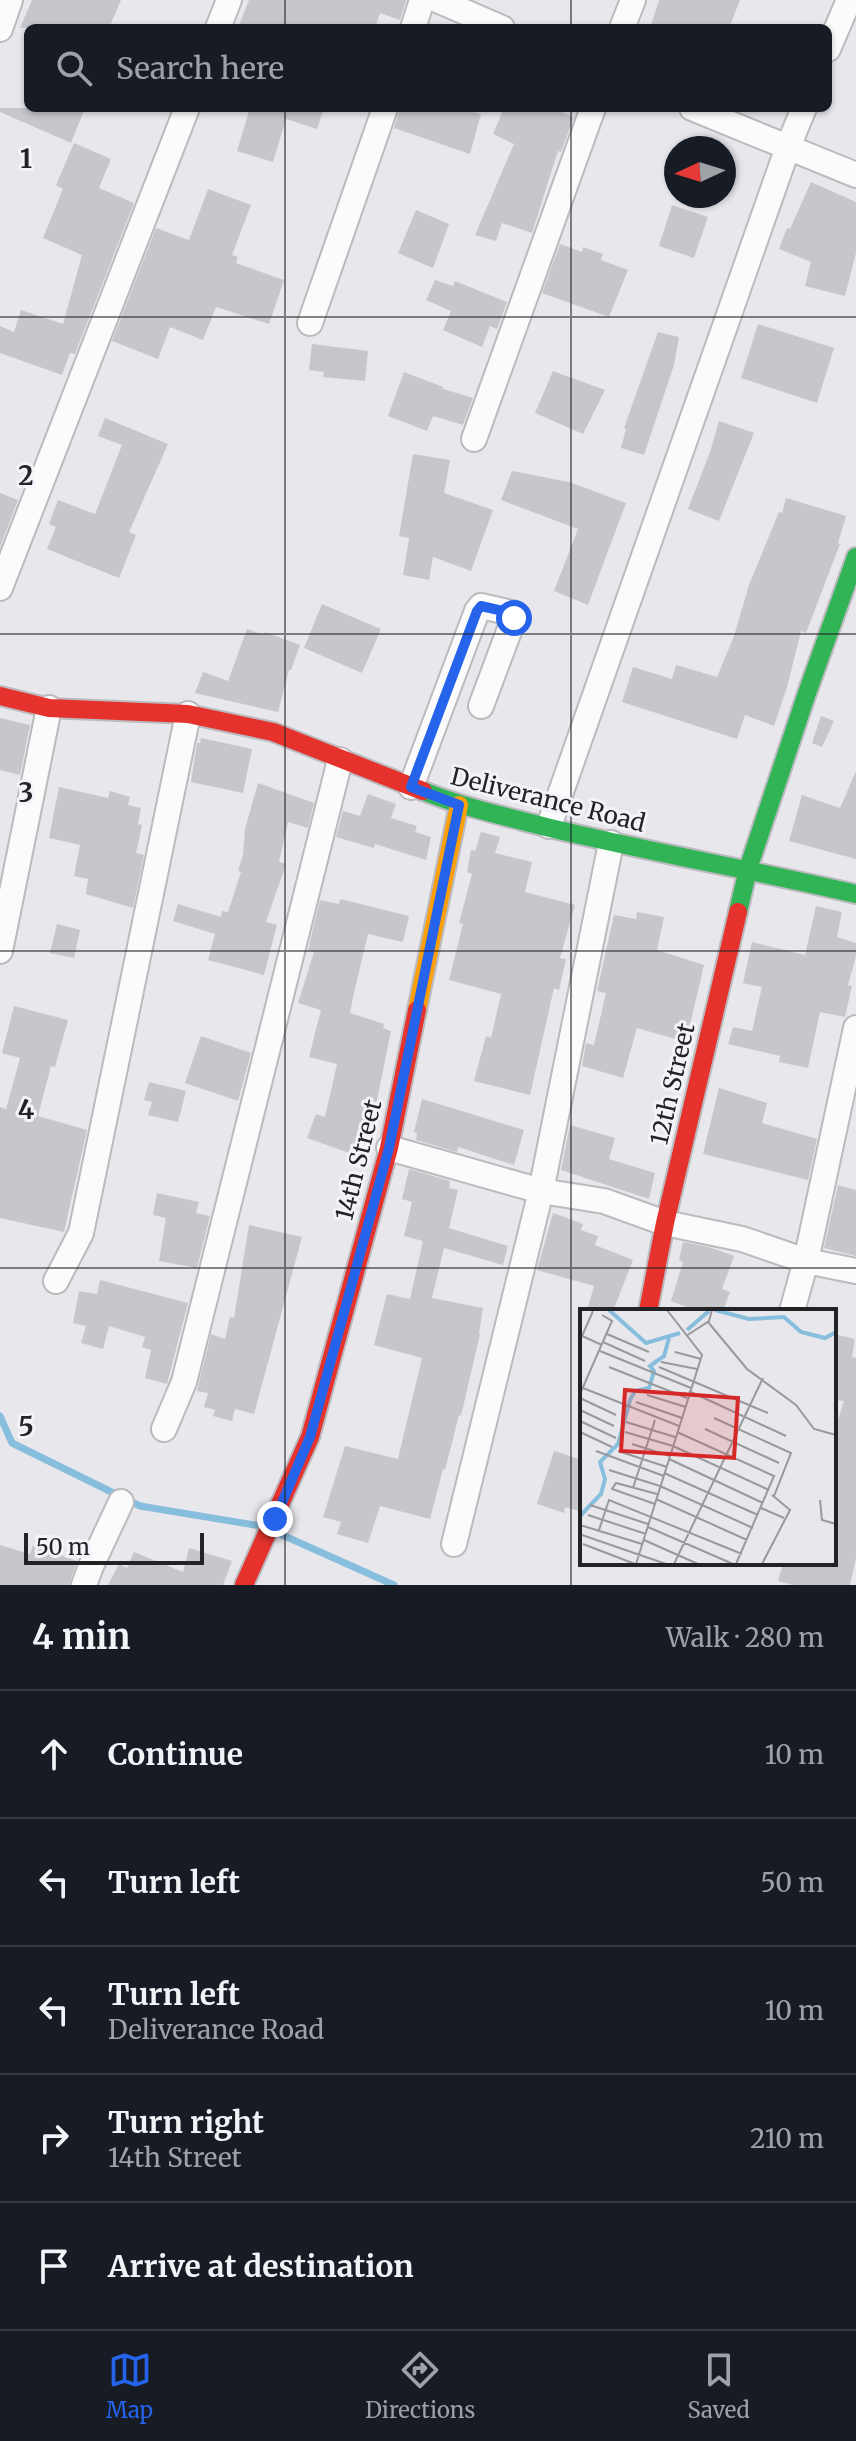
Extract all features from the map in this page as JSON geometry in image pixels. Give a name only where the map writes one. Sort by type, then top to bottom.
[{"type":"street","points":[[0,29],[10,0]]},
{"type":"street","points":[[220,24],[229,0]]},
{"type":"street","points":[[414,24],[422,0]]},
{"type":"street","points":[[437,0],[493,24]]},
{"type":"street","points":[[624,24],[633,0]]},
{"type":"street","points":[[832,40],[849,0]]},
{"type":"street","points":[[0,588],[185,112]]},
{"type":"street","points":[[310,323],[384,112]]},
{"type":"street","points":[[474,439],[592,112]]},
{"type":"street","points":[[702,112],[856,175]]},
{"type":"street","points":[[549,826],[802,112]]},
{"type":"street","name":"12th Street","points":[[648,1309],[665,1223],[748,869],[856,557]]},
{"type":"street","points":[[411,787],[481,606],[512,613],[514,618],[481,706]]},
{"type":"street","name":"Deliverance Road","points":[[0,696],[49,708],[188,714],[273,732],[459,805],[611,843],[748,869],[856,894]]},
{"type":"street","points":[[0,951],[49,708]]},
{"type":"street","points":[[56,1281],[81,1233],[188,714]]},
{"type":"street","points":[[164,1429],[184,1382],[340,760]]},
{"type":"street","name":"14th Street","points":[[244,1585],[310,1437],[389,1148],[459,805]]},
{"type":"street","points":[[454,1544],[541,1191],[611,843]]},
{"type":"street","points":[[793,1309],[806,1261],[856,1028]]},
{"type":"street","points":[[389,1148],[541,1191],[604,1201],[665,1223],[742,1239],[806,1261],[856,1271]]},
{"type":"street","points":[[84,1585],[121,1502]]},
{"type":"building","points":[[32,0],[121,0],[111,24],[24,24],[24,28],[20,28]]},
{"type":"building","points":[[249,0],[406,0],[400,20],[380,13],[376,24],[240,24]]},
{"type":"building","points":[[659,0],[740,0],[731,24],[651,24]]},
{"type":"building","points":[[0,108],[24,108],[24,112],[83,112],[71,143],[0,112]]},
{"type":"building","points":[[249,112],[323,112],[317,129],[286,119],[273,162],[237,151]]},
{"type":"building","points":[[399,112],[481,114],[470,154],[394,128]]},
{"type":"building","points":[[502,112],[561,112],[574,117],[561,152],[558,151],[532,233],[502,223],[496,241],[475,235],[514,144],[493,134]]},
{"type":"building","points":[[74,143],[111,159],[99,188],[134,203],[75,354],[70,353],[62,375],[0,353],[0,326],[14,332],[21,310],[63,324],[82,255],[43,238],[63,189],[56,185]]},
{"type":"building","points":[[811,182],[856,202],[856,253],[845,296],[805,286],[811,262],[779,249]]},
{"type":"building","points":[[208,189],[251,205],[232,255],[238,257],[236,263],[284,280],[269,324],[216,307],[203,340],[170,327],[158,359],[112,341],[156,228],[189,240]]},
{"type":"building","points":[[671,208],[708,217],[694,258],[659,246]]},
{"type":"building","points":[[416,210],[449,224],[433,268],[398,253]]},
{"type":"building","points":[[560,244],[582,252],[583,247],[603,254],[601,260],[628,270],[609,317],[542,293]]},
{"type":"building","points":[[435,280],[453,286],[455,281],[507,302],[497,329],[490,326],[482,347],[443,330],[451,311],[426,300]]},
{"type":"building","points":[[758,324],[834,348],[817,403],[741,378]]},
{"type":"building","points":[[658,332],[679,337],[674,365],[644,455],[621,448],[624,428]]},
{"type":"building","points":[[312,344],[368,351],[365,381],[323,377],[324,372],[309,370]]},
{"type":"building","points":[[553,371],[605,390],[583,434],[535,413]]},
{"type":"building","points":[[404,372],[473,398],[463,425],[433,416],[427,431],[388,416]]},
{"type":"building","points":[[105,418],[168,444],[129,532],[136,535],[119,578],[47,549],[56,527],[49,524],[58,500],[95,514],[122,445],[98,436]]},
{"type":"building","points":[[719,421],[754,433],[719,521],[688,509]]},
{"type":"building","points":[[413,454],[450,460],[444,493],[493,510],[471,571],[433,557],[429,580],[403,575],[409,538],[399,536]]},
{"type":"building","points":[[512,471],[569,482],[626,503],[588,605],[554,591],[578,529],[501,500]]},
{"type":"building","points":[[0,493],[18,500],[0,547]]},
{"type":"building","points":[[786,498],[846,516],[840,544],[806,633],[801,631],[774,726],[745,715],[737,739],[622,702],[633,667],[672,679],[676,665],[717,677],[734,636],[749,585]]},
{"type":"building","points":[[322,604],[381,629],[362,673],[304,648]]},
{"type":"building","points":[[247,629],[300,645],[289,670],[278,712],[195,693],[203,672],[228,681]]},
{"type":"building","points":[[821,716],[834,721],[822,747],[812,743]]},
{"type":"building","points":[[0,718],[30,725],[20,775],[0,770]]},
{"type":"building","points":[[201,738],[252,749],[243,793],[191,782],[197,743]]},
{"type":"building","points":[[856,771],[856,859],[789,841],[802,795],[840,808]]},
{"type":"building","points":[[258,783],[314,803],[308,828],[288,822],[279,862],[286,864],[266,922],[277,925],[264,975],[208,960],[215,934],[173,921],[178,904],[221,917],[222,911],[228,912],[241,872],[238,871],[245,829]]},
{"type":"building","points":[[59,787],[108,798],[110,791],[130,797],[128,805],[141,808],[138,824],[142,825],[136,853],[144,855],[133,908],[86,894],[88,879],[74,876],[80,845],[49,838]]},
{"type":"building","points":[[368,794],[396,804],[391,818],[417,826],[415,832],[431,837],[426,860],[375,844],[374,848],[336,837],[343,811],[360,816]]},
{"type":"building","points":[[481,832],[500,837],[495,853],[532,862],[525,892],[575,905],[560,958],[566,959],[559,990],[554,988],[530,1095],[474,1081],[486,1036],[491,1038],[501,994],[449,980],[472,874],[467,872],[471,850],[475,851]]},
{"type":"building","points":[[340,899],[409,916],[403,942],[368,934],[353,997],[350,1013],[384,1024],[383,1028],[391,1031],[372,1125],[365,1124],[355,1155],[307,1138],[316,1114],[325,1117],[337,1064],[309,1057],[321,1010],[298,1003],[314,952],[308,950],[320,900],[339,904]]},
{"type":"building","points":[[816,906],[842,912],[837,937],[856,943],[845,1017],[820,1012],[808,1068],[779,1062],[780,1056],[728,1044],[733,1027],[752,1031],[762,987],[743,983],[752,942],[805,955]]},
{"type":"building","points":[[637,912],[664,917],[657,950],[704,965],[686,1042],[637,1028],[623,1078],[582,1066],[586,1043],[594,1045],[606,993],[597,991],[614,915],[636,919]]},
{"type":"building","points":[[57,924],[80,930],[74,958],[50,953]]},
{"type":"building","points":[[14,1006],[68,1020],[55,1067],[51,1066],[38,1116],[87,1130],[64,1232],[0,1218],[0,1107],[6,1109],[20,1058],[2,1053]]},
{"type":"building","points":[[201,1036],[251,1053],[238,1101],[185,1083]]},
{"type":"building","points":[[149,1082],[186,1091],[178,1122],[148,1115],[152,1102],[144,1100]]},
{"type":"building","points":[[719,1088],[767,1103],[762,1123],[817,1139],[808,1180],[703,1154]]},
{"type":"building","points":[[422,1099],[524,1130],[514,1165],[458,1147],[457,1152],[416,1140],[417,1133],[414,1132]]},
{"type":"building","points":[[570,1125],[615,1138],[609,1159],[655,1173],[649,1199],[561,1170]]},
{"type":"building","points":[[409,1169],[450,1181],[449,1188],[458,1190],[449,1228],[508,1246],[503,1265],[444,1248],[432,1298],[483,1308],[461,1416],[430,1519],[380,1506],[368,1543],[337,1534],[341,1522],[323,1517],[345,1446],[398,1459],[422,1358],[374,1345],[387,1294],[410,1299],[423,1241],[404,1236],[412,1202],[402,1199]]},
{"type":"building","points":[[838,1185],[856,1190],[856,1256],[824,1248]]},
{"type":"building","points":[[157,1193],[199,1202],[196,1213],[210,1216],[197,1268],[159,1261],[166,1218],[153,1215]]},
{"type":"building","points":[[553,1213],[583,1224],[581,1230],[598,1236],[595,1245],[633,1260],[614,1309],[588,1309],[594,1286],[537,1270]]},
{"type":"building","points":[[249,1225],[302,1237],[254,1414],[235,1409],[232,1421],[213,1416],[215,1410],[204,1407],[208,1393],[197,1391],[211,1334],[225,1339],[230,1317],[234,1318]]},
{"type":"building","points":[[683,1242],[734,1256],[722,1289],[730,1292],[724,1309],[692,1309],[671,1301],[683,1262],[679,1260]]},
{"type":"building","points":[[100,1280],[188,1303],[167,1384],[145,1378],[151,1350],[142,1347],[145,1337],[109,1326],[103,1349],[81,1343],[86,1326],[73,1323],[79,1291],[97,1294]]},
{"type":"building","points":[[836,1334],[855,1339],[852,1357],[856,1358],[856,1558],[850,1585],[793,1585],[778,1581],[782,1565],[836,1565],[836,1426],[844,1401],[836,1400]]},
{"type":"building","points":[[554,1451],[580,1459],[580,1511],[565,1507],[564,1513],[537,1504]]},
{"type":"building","points":[[0,1545],[30,1554],[33,1545],[77,1561],[69,1585],[0,1585]]},
{"type":"building","points":[[189,1548],[232,1561],[223,1585],[108,1585],[119,1564],[127,1568],[134,1552],[183,1572]]},
{"type":"waterway","points":[[0,1416],[12,1443],[140,1506],[261,1526]]},
{"type":"waterway","points":[[280,1534],[394,1585]]},
{"type":"traffic: fast","points":[[738,912],[748,869],[856,557]]},
{"type":"traffic: fast","points":[[423,791],[468,807],[546,827],[856,894]]},
{"type":"traffic: slow","points":[[417,1010],[459,805]]},
{"type":"traffic: jam","points":[[0,696],[49,708],[188,714],[273,732],[423,791]]},
{"type":"traffic: jam","points":[[648,1309],[665,1223],[738,912]]},
{"type":"traffic: jam","points":[[244,1585],[310,1437],[389,1148],[417,1010]]},
{"type":"route","points":[[275,1519],[310,1437],[389,1148],[459,805],[411,787],[477,611],[481,606],[491,607],[512,613],[514,618]]}]
